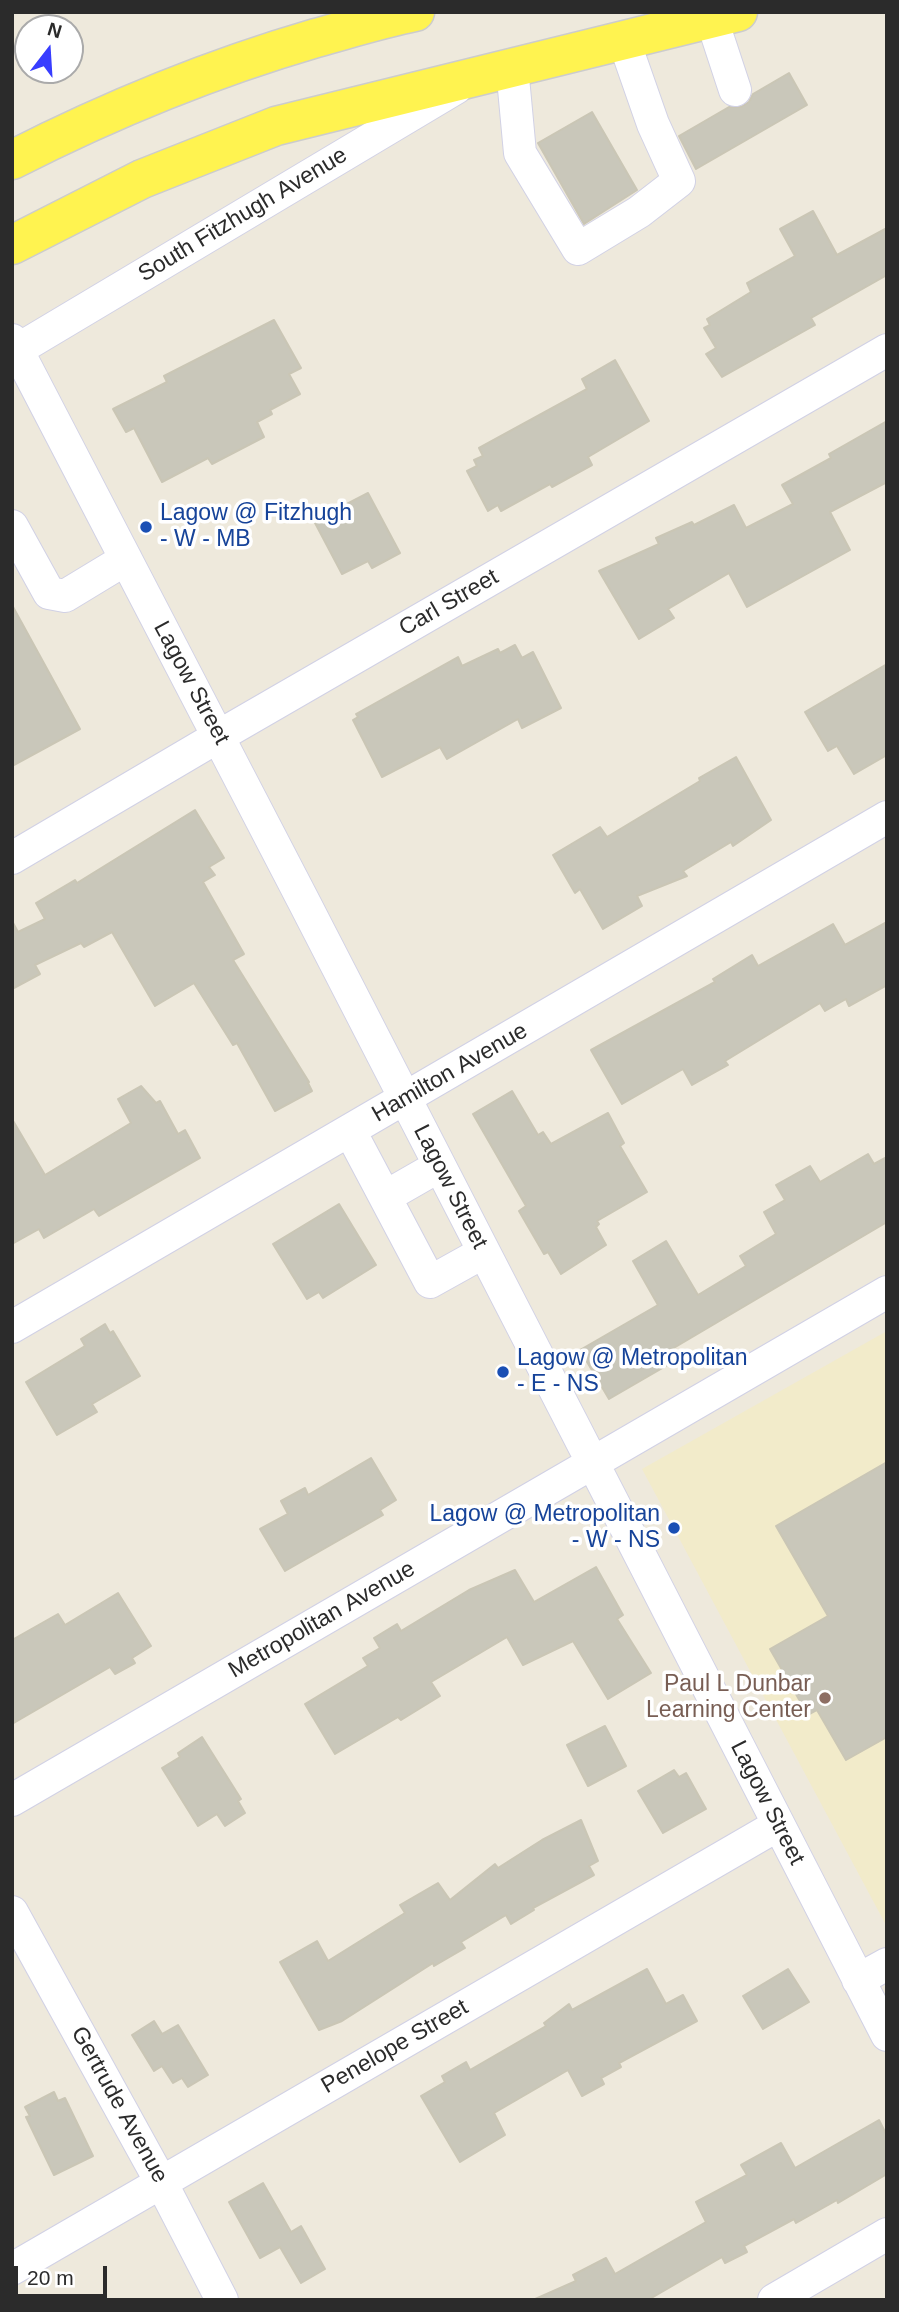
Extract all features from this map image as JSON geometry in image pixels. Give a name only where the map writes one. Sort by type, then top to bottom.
[{"type":"main road","points":[[12,160],[132,102],[247,58],[415,12]]},
{"type":"main road","name":"South Fitzhugh Avenue","points":[[12,245],[142,179],[276,125],[725,16]]},
{"type":"street","points":[[725,16],[736,90]]},
{"type":"street","points":[[512,67],[520,153],[578,249],[639,212],[679,181],[653,124],[624,41]]},
{"type":"street","name":"South Fitzhugh Avenue","points":[[14,347],[474,77]]},
{"type":"street","name":"Lagow Street","points":[[14,347],[219,736],[887,2035]]},
{"type":"street","name":"Carl Street","points":[[12,858],[887,350]]},
{"type":"street","points":[[12,526],[49,593],[65,596],[126,559]]},
{"type":"street","name":"Hamilton Avenue","points":[[12,1327],[887,817]]},
{"type":"street","points":[[351,1131],[430,1282],[484,1252]]},
{"type":"street","points":[[385,1197],[439,1166]]},
{"type":"street","name":"Metropolitan Avenue","points":[[12,1800],[887,1292]]},
{"type":"street","name":"Penelope Street","points":[[12,2269],[778,1825]]},
{"type":"street","name":"Gertrude Avenue","points":[[12,1912],[161,2182],[222,2300]]},
{"type":"street","points":[[858,1980],[887,1964]]},
{"type":"street","points":[[774,2300],[887,2234]]},
{"type":"shaded area","name":"Paul L Dunbar Learning Center","points":[[887,1331],[887,1927],[642,1469]]},
{"type":"building","points":[[789,73],[807,105],[696,169],[679,136],[729,107],[741,107],[749,102],[753,94]]},
{"type":"building","points":[[592,112],[637,190],[584,224],[538,143]]},
{"type":"building","points":[[813,211],[837,255],[887,228],[887,275],[811,318],[815,325],[722,377],[706,354],[716,348],[704,328],[710,325],[707,319],[751,292],[747,283],[795,256],[780,229]]},
{"type":"building","points":[[274,320],[301,368],[289,374],[300,394],[270,410],[272,414],[257,422],[264,437],[212,464],[208,458],[162,482],[134,428],[126,432],[113,409],[167,382],[164,376]]},
{"type":"building","points":[[615,360],[649,421],[588,457],[592,465],[501,511],[498,505],[488,511],[467,471],[477,466],[474,460],[483,456],[479,448],[587,389],[582,379]]},
{"type":"building","points":[[887,421],[887,482],[830,512],[850,550],[747,607],[729,573],[668,609],[674,618],[639,639],[599,571],[659,544],[656,538],[692,522],[694,525],[734,505],[746,528],[793,504],[782,485],[831,458],[829,454]]},
{"type":"building","points":[[368,493],[400,553],[372,568],[368,561],[342,574],[314,521]]},
{"type":"building","points":[[12,605],[80,729],[12,766]]},
{"type":"building","points":[[515,645],[522,658],[533,652],[561,708],[522,728],[518,719],[447,759],[440,747],[382,777],[353,720],[358,717],[356,714],[458,657],[462,666],[498,649],[500,653]]},
{"type":"building","points":[[887,664],[887,755],[854,774],[837,746],[828,751],[805,712]]},
{"type":"building","points":[[736,757],[771,820],[733,846],[731,842],[683,871],[687,876],[637,896],[642,906],[603,929],[580,889],[575,893],[553,855],[600,827],[607,837]]},
{"type":"building","points":[[195,810],[224,858],[209,867],[215,875],[203,882],[244,954],[233,960],[312,1091],[275,1111],[237,1043],[233,1045],[194,983],[155,1006],[112,932],[84,947],[81,943],[35,965],[40,974],[12,989],[12,921],[18,932],[45,919],[36,903],[75,880],[77,883]]},
{"type":"building","points":[[887,922],[887,985],[849,1006],[846,999],[825,1011],[820,1003],[725,1061],[728,1065],[692,1085],[683,1069],[622,1104],[591,1050],[715,982],[713,979],[752,955],[758,966],[833,924],[845,945]]},
{"type":"building","points":[[141,1086],[156,1103],[160,1101],[178,1134],[185,1130],[200,1158],[99,1216],[94,1209],[44,1238],[39,1229],[12,1244],[12,1119],[45,1175],[131,1123],[118,1099]]},
{"type":"building","points":[[512,1091],[538,1135],[543,1132],[551,1144],[608,1113],[624,1143],[620,1146],[647,1192],[597,1221],[599,1224],[596,1227],[606,1245],[561,1274],[548,1252],[544,1254],[519,1211],[526,1206],[473,1114]]},
{"type":"building","points":[[868,1154],[874,1164],[887,1157],[887,1222],[672,1349],[678,1359],[609,1399],[580,1350],[658,1305],[633,1261],[666,1241],[698,1295],[746,1266],[740,1256],[776,1234],[764,1212],[785,1200],[776,1185],[810,1166],[820,1182]]},
{"type":"building","points":[[339,1204],[376,1265],[323,1298],[319,1292],[307,1299],[273,1244]]},
{"type":"building","points":[[105,1324],[110,1333],[113,1331],[140,1376],[92,1404],[97,1412],[57,1435],[26,1382],[85,1346],[81,1339]]},
{"type":"building","points":[[371,1458],[396,1500],[380,1510],[383,1515],[285,1571],[260,1529],[288,1514],[281,1501],[305,1488],[308,1495]]},
{"type":"building","points":[[887,1462],[887,1737],[846,1760],[817,1710],[808,1715],[770,1649],[828,1616],[776,1526]]},
{"type":"building","points":[[596,1567],[623,1615],[617,1619],[651,1673],[608,1699],[573,1641],[523,1665],[507,1637],[431,1682],[440,1696],[401,1720],[398,1717],[335,1754],[305,1704],[368,1666],[363,1658],[380,1648],[374,1638],[397,1624],[401,1631],[469,1590],[515,1570],[534,1602]]},
{"type":"building","points":[[118,1593],[151,1646],[132,1658],[135,1663],[115,1674],[110,1667],[12,1724],[12,1640],[58,1614],[65,1625]]},
{"type":"building","points":[[605,1726],[626,1766],[588,1786],[567,1745]]},
{"type":"building","points":[[202,1737],[241,1799],[238,1801],[245,1813],[225,1826],[217,1814],[198,1826],[162,1768],[180,1757],[178,1753]]},
{"type":"building","points":[[674,1770],[679,1777],[686,1773],[706,1809],[663,1833],[638,1791]]},
{"type":"building","points":[[581,1820],[598,1861],[589,1866],[594,1875],[533,1908],[534,1910],[511,1924],[506,1915],[461,1942],[465,1948],[434,1966],[433,1963],[342,2021],[319,2030],[280,1962],[317,1941],[328,1961],[405,1913],[400,1905],[438,1883],[450,1900],[495,1864],[498,1868],[542,1840]]},
{"type":"building","points":[[647,1969],[666,2004],[683,1995],[697,2021],[619,2063],[621,2067],[601,2078],[604,2084],[582,2096],[568,2070],[494,2113],[505,2135],[460,2162],[421,2096],[445,2082],[442,2076],[466,2062],[470,2070],[546,2026],[544,2023],[569,2004],[572,2010]]},
{"type":"building","points":[[788,1969],[809,2002],[763,2029],[743,1996]]},
{"type":"building","points":[[154,2021],[162,2034],[178,2025],[208,2075],[188,2087],[182,2078],[173,2083],[162,2066],[154,2071],[132,2035]]},
{"type":"building","points":[[54,2092],[58,2101],[65,2098],[93,2156],[54,2175],[26,2117],[30,2116],[25,2107]]},
{"type":"building","points":[[879,2120],[887,2136],[887,2174],[838,2203],[837,2200],[796,2223],[794,2219],[744,2246],[747,2252],[725,2263],[722,2257],[648,2300],[533,2300],[576,2281],[573,2275],[606,2258],[615,2274],[706,2222],[696,2202],[747,2175],[741,2165],[781,2143],[795,2168]]},
{"type":"building","points":[[263,2183],[291,2232],[301,2226],[325,2269],[301,2283],[280,2247],[260,2258],[229,2202]]},
{"type":"place","name":"Lagow @ Fitzhugh - W - MB","points":[[146,527]]},
{"type":"place","name":"Lagow @ Metropolitan - E - NS","points":[[503,1372]]},
{"type":"place","name":"Lagow @ Metropolitan - W - NS","points":[[674,1528]]},
{"type":"place","name":"Paul L Dunbar Learning Center","points":[[825,1698]]}]
